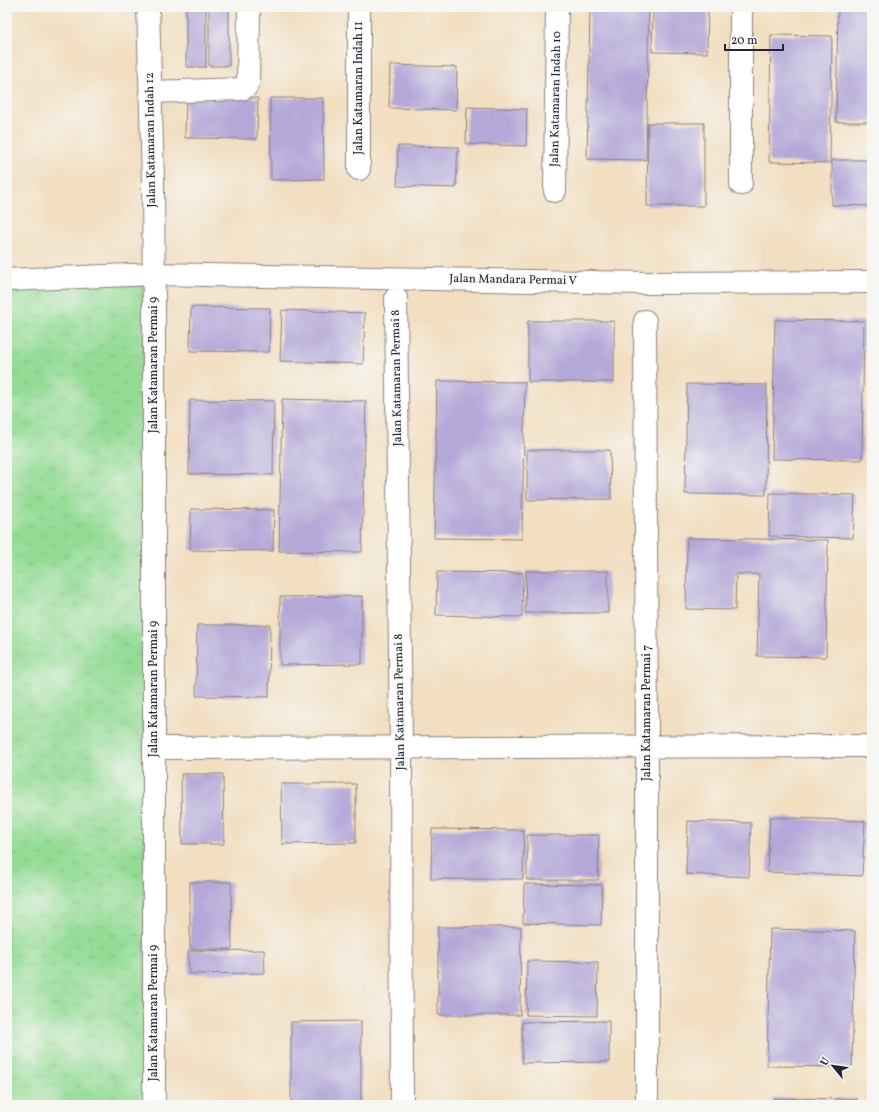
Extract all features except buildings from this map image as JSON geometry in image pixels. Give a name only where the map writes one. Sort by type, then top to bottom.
[{"type":"street","name":"Jalan Katamaran Indah 12","points":[[148,7],[154,274]]},
{"type":"street","points":[[150,92],[242,90],[246,87],[248,83],[249,7]]},
{"type":"street","name":"Jalan Katamaran Indah 11","points":[[359,7],[360,169]]},
{"type":"street","name":"Jalan Katamaran Indah 10","points":[[555,191],[557,7]]},
{"type":"street","points":[[741,7],[741,184]]},
{"type":"street","name":"Jalan Mandara Permai V","points":[[7,280],[154,274],[645,283],[872,282]]},
{"type":"street","name":"Jalan Katamaran Permai 9","points":[[154,274],[154,1105]]},
{"type":"street","name":"Jalan Katamaran Permai 8","points":[[396,298],[401,746],[402,1105]]},
{"type":"street","name":"Jalan Katamaran Permai 7","points":[[645,321],[647,1105]]},
{"type":"street","points":[[154,748],[401,746],[872,746]]},
{"type":"green space","points":[[7,276],[143,276],[145,1105],[7,1105]]}]
